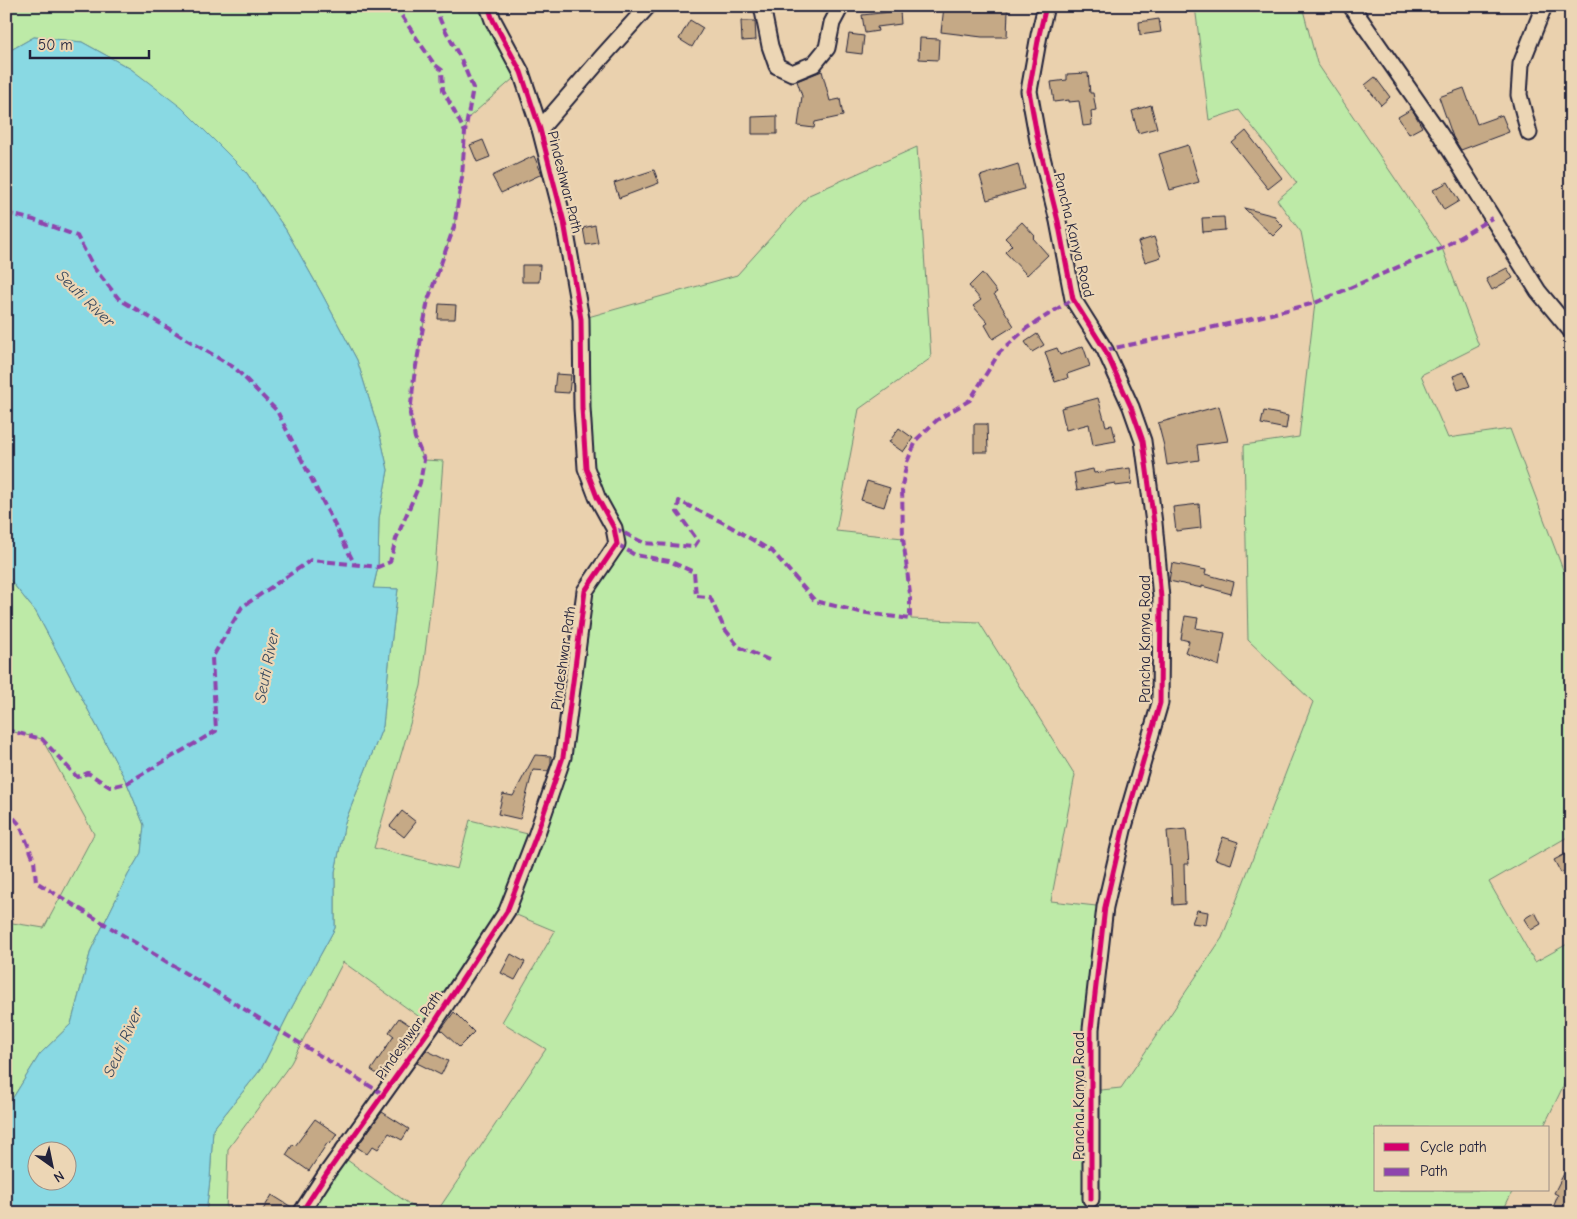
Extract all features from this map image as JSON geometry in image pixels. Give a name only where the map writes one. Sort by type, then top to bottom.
[{"type":"street","name":"Pindeshwar Path","points":[[301,1213],[327,1173],[432,1026],[507,911],[536,836],[563,756],[585,591],[617,544],[614,528],[597,497],[586,468],[582,408],[581,319],[564,222],[540,130],[521,72],[493,20],[488,6]]},
{"type":"street","points":[[540,130],[648,6]]},
{"type":"street","points":[[764,6],[770,46],[777,66],[792,73],[814,64],[827,48],[832,23],[841,6]]},
{"type":"street","name":"Pancha Kanya Road","points":[[1046,6],[1029,91],[1038,141],[1058,221],[1073,299],[1105,350],[1132,407],[1143,441],[1154,523],[1161,598],[1160,703],[1123,830],[1105,907],[1091,1029],[1091,1199]]},
{"type":"street","points":[[1351,6],[1440,134],[1538,291],[1571,331]]},
{"type":"street","points":[[1529,133],[1519,95],[1521,64],[1544,6]]},
{"type":"green space","points":[[6,6],[488,6],[521,72],[468,118],[465,132],[462,177],[454,227],[428,300],[414,377],[410,414],[415,438],[424,460],[443,461],[435,570],[421,686],[374,848],[457,869],[470,820],[536,836],[563,757],[585,591],[617,544],[586,468],[581,319],[737,275],[809,195],[917,147],[931,358],[859,409],[836,531],[903,538],[911,619],[979,622],[1075,775],[1051,901],[1105,907],[1091,1091],[1121,1088],[1222,938],[1313,702],[1248,640],[1244,445],[1299,437],[1315,303],[1301,232],[1277,200],[1297,183],[1239,110],[1209,120],[1195,6],[1302,6],[1317,63],[1442,248],[1479,346],[1421,375],[1448,438],[1510,429],[1571,591],[1571,835],[1489,882],[1535,962],[1571,942],[1571,1070],[1544,1126],[1374,1126],[1374,1192],[1512,1192],[1502,1213],[436,1213],[546,1049],[502,1022],[555,931],[507,911],[432,1026],[343,962],[291,1063],[228,1149],[226,1213],[206,1213],[213,1129],[261,1069],[335,928],[335,872],[345,822],[383,726],[398,589],[373,589],[378,567],[379,518],[388,470],[379,431],[357,360],[286,230],[246,172],[131,69],[82,42],[34,37],[9,51],[6,50]]},
{"type":"green space","points":[[6,575],[36,612],[127,783],[144,825],[141,853],[91,950],[71,1024],[40,1054],[6,1109],[6,922],[44,928],[94,834],[42,739],[6,730]]},
{"type":"green space","points":[[340,1155],[422,1213],[301,1213]]},
{"type":"water","name":"Seuti River","points":[[34,37],[82,42],[131,69],[182,108],[246,172],[286,230],[357,360],[379,431],[388,470],[379,518],[378,567],[373,588],[398,589],[383,726],[345,822],[335,872],[335,928],[261,1069],[213,1129],[206,1213],[6,1213],[6,1109],[40,1054],[71,1024],[91,950],[141,853],[144,825],[127,783],[36,612],[6,575],[6,50],[9,51]]},
{"type":"building","points":[[944,7],[982,11],[982,9],[1008,10],[1007,37],[982,37],[941,32]]},
{"type":"building","points":[[900,11],[901,24],[877,27],[878,31],[865,33],[862,15]]},
{"type":"building","points":[[1159,19],[1161,32],[1140,35],[1139,22]]},
{"type":"building","points":[[690,20],[703,28],[692,47],[679,39]]},
{"type":"building","points":[[741,21],[755,21],[756,40],[742,41]]},
{"type":"building","points":[[849,34],[864,36],[862,54],[846,52]]},
{"type":"building","points":[[920,38],[939,39],[938,60],[919,59]]},
{"type":"building","points":[[822,71],[830,101],[840,99],[843,116],[815,122],[814,128],[798,126],[802,96],[797,81]]},
{"type":"building","points":[[1088,73],[1090,93],[1093,93],[1096,110],[1091,111],[1092,125],[1083,126],[1079,101],[1054,102],[1051,82],[1067,80],[1067,74]]},
{"type":"building","points":[[1375,77],[1390,97],[1381,105],[1365,85]]},
{"type":"building","points":[[1464,88],[1477,124],[1502,115],[1509,132],[1461,150],[1453,137],[1439,97]]},
{"type":"building","points":[[1151,105],[1157,128],[1138,133],[1132,111]]},
{"type":"building","points":[[1412,109],[1422,127],[1409,134],[1398,117]]},
{"type":"building","points":[[777,116],[777,134],[752,134],[752,117]]},
{"type":"building","points":[[1246,131],[1282,178],[1268,189],[1232,143]]},
{"type":"building","points":[[483,140],[490,157],[477,162],[470,145]]},
{"type":"building","points":[[1188,145],[1199,182],[1170,190],[1159,154]]},
{"type":"building","points":[[534,156],[542,174],[501,193],[492,176]]},
{"type":"building","points":[[1018,164],[1024,189],[987,200],[980,176]]},
{"type":"building","points":[[654,170],[659,183],[619,198],[614,183]]},
{"type":"building","points":[[1448,182],[1459,201],[1444,210],[1433,190]]},
{"type":"building","points":[[1244,208],[1275,216],[1283,226],[1273,236]]},
{"type":"building","points":[[1224,217],[1225,230],[1203,232],[1202,218]]},
{"type":"building","points":[[1022,222],[1035,236],[1033,238],[1048,255],[1027,275],[1005,252],[1012,245],[1005,238]]},
{"type":"building","points":[[595,225],[598,243],[586,245],[583,228]]},
{"type":"building","points":[[1154,237],[1161,257],[1145,262],[1138,242]]},
{"type":"building","points":[[522,265],[540,265],[539,282],[522,282]]},
{"type":"building","points":[[1507,268],[1513,278],[1492,290],[1486,279]]},
{"type":"building","points":[[982,273],[997,292],[994,294],[1014,326],[993,339],[985,325],[988,323],[973,306],[981,300],[969,286]]},
{"type":"building","points":[[439,304],[456,305],[455,319],[438,319]]},
{"type":"building","points":[[1037,334],[1044,345],[1032,352],[1025,342]]},
{"type":"building","points":[[1083,346],[1090,366],[1067,374],[1068,378],[1055,382],[1045,352],[1057,348],[1060,355]]},
{"type":"building","points":[[1464,372],[1470,386],[1458,390],[1453,376]]},
{"type":"building","points":[[556,374],[571,375],[569,393],[554,392]]},
{"type":"building","points":[[1098,398],[1106,426],[1112,425],[1116,441],[1093,445],[1089,424],[1066,430],[1061,408]]},
{"type":"building","points":[[1219,406],[1228,441],[1197,445],[1199,460],[1167,465],[1158,423]]},
{"type":"building","points":[[1264,411],[1288,416],[1286,429],[1261,424]]},
{"type":"building","points":[[974,424],[987,424],[988,452],[974,452]]},
{"type":"building","points":[[899,428],[913,438],[903,452],[889,442]]},
{"type":"building","points":[[1130,468],[1132,484],[1115,486],[1115,483],[1077,490],[1074,473],[1093,469],[1094,473]]},
{"type":"building","points":[[867,481],[890,488],[884,507],[861,500]]},
{"type":"building","points":[[1199,504],[1201,528],[1176,531],[1173,507]]},
{"type":"building","points":[[1172,563],[1206,570],[1205,574],[1234,582],[1231,594],[1202,586],[1202,588],[1169,581]]},
{"type":"building","points":[[1185,616],[1198,618],[1196,628],[1225,633],[1219,666],[1185,652],[1189,641],[1181,639]]},
{"type":"building","points":[[535,755],[551,756],[551,764],[548,771],[533,770],[520,819],[498,814],[503,794],[513,796]]},
{"type":"building","points":[[402,811],[416,822],[404,837],[390,826]]},
{"type":"building","points":[[1186,829],[1189,864],[1184,864],[1185,904],[1173,905],[1167,831]]},
{"type":"building","points":[[1223,837],[1238,842],[1231,864],[1215,859]]},
{"type":"building","points":[[1571,851],[1571,867],[1561,873],[1554,860]]},
{"type":"building","points":[[1197,910],[1208,912],[1206,925],[1192,923]]},
{"type":"building","points":[[1535,912],[1541,924],[1531,930],[1524,919]]},
{"type":"building","points":[[511,954],[525,962],[515,980],[501,973]]},
{"type":"building","points":[[454,1012],[474,1032],[459,1047],[441,1030]]},
{"type":"building","points":[[399,1018],[414,1028],[406,1040],[409,1042],[383,1078],[371,1070],[394,1036],[389,1032]]},
{"type":"building","points":[[426,1050],[448,1061],[441,1075],[417,1063]]},
{"type":"building","points":[[382,1112],[409,1129],[402,1140],[389,1133],[378,1149],[373,1146],[367,1154],[357,1147]]},
{"type":"building","points":[[315,1119],[337,1134],[330,1144],[328,1142],[309,1171],[286,1155]]},
{"type":"building","points":[[1571,1160],[1571,1201],[1569,1200],[1563,1213],[1551,1213],[1558,1195],[1554,1193]]},
{"type":"building","points":[[272,1195],[293,1208],[292,1213],[261,1213]]},
{"type":"marked path","points":[[395,6],[434,64],[442,70],[443,90],[465,132]]},
{"type":"marked path","points":[[6,730],[42,739],[77,777],[88,773],[110,787],[127,783],[216,731],[212,658],[242,607],[311,560],[378,567],[390,562],[396,539],[420,483],[424,460],[415,438],[410,414],[414,377],[428,300],[454,227],[462,177],[465,132],[473,88],[435,6]]},
{"type":"marked path","points":[[6,213],[34,220],[77,236],[94,268],[119,299],[235,368],[277,411],[355,565]]},
{"type":"marked path","points":[[1105,350],[1247,320],[1315,303],[1442,248],[1492,218]]},
{"type":"marked path","points":[[614,528],[644,543],[694,547],[698,541],[677,512],[679,501],[726,524],[773,552],[815,601],[860,612],[910,619],[910,594],[903,538],[902,486],[907,462],[917,439],[937,420],[970,400],[999,353],[1027,328],[1073,299]]},
{"type":"marked path","points":[[617,544],[635,555],[669,561],[694,572],[696,596],[710,597],[724,628],[739,647],[769,660]]},
{"type":"marked path","points":[[6,809],[20,825],[34,860],[36,882],[383,1094]]},
{"type":"cycle path","points":[[301,1213],[327,1173],[432,1026],[507,911],[536,836],[563,757],[585,591],[617,544],[614,528],[597,497],[586,468],[582,408],[581,319],[564,222],[540,129],[521,72],[493,20],[488,6]]},
{"type":"cycle path","points":[[1046,6],[1029,91],[1038,141],[1058,221],[1073,299],[1105,350],[1131,407],[1143,441],[1154,523],[1161,598],[1160,703],[1123,830],[1105,907],[1091,1029],[1091,1199]]}]
